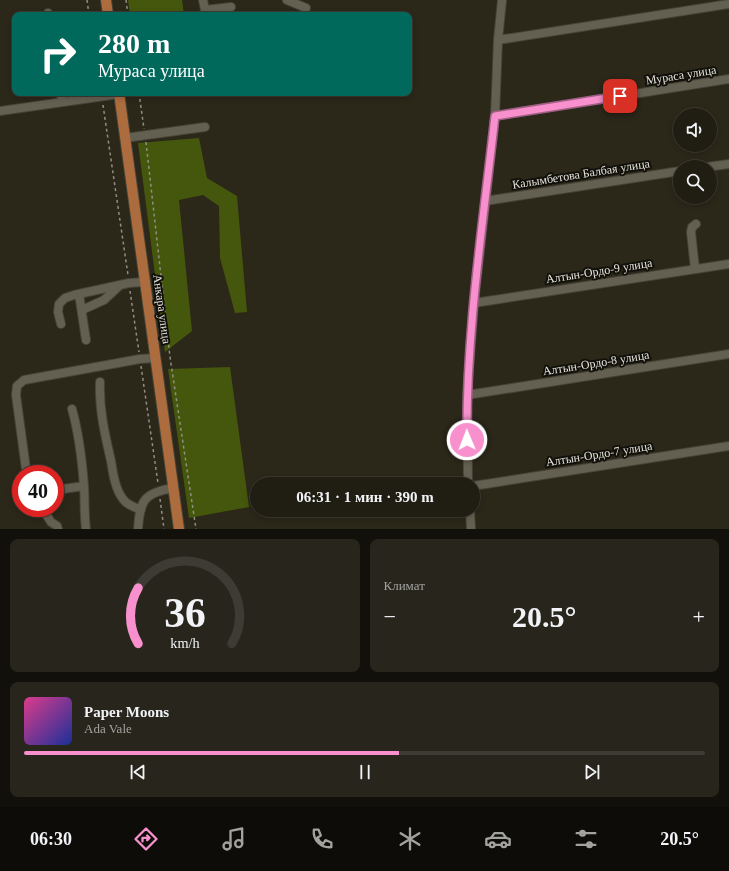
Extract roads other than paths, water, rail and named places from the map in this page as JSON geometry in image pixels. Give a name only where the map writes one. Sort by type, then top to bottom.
[{"type":"main road","points":[[106,0],[108,12]]},
{"type":"main road","name":"Анкара улица","points":[[119,96],[179,529]]},
{"type":"street","points":[[203,0],[206,12]]},
{"type":"street","points":[[287,0],[306,8]]},
{"type":"street","points":[[468,477],[467,395],[474,302],[495,116],[498,40],[502,0]]},
{"type":"street","points":[[498,40],[729,4]]},
{"type":"street","points":[[210,12],[231,7]]},
{"type":"street","name":"Мураса улица","points":[[495,116],[729,79]]},
{"type":"street","points":[[61,96],[62,102]]},
{"type":"street","points":[[0,111],[95,96]]},
{"type":"street","points":[[125,138],[205,127]]},
{"type":"street","points":[[717,166],[729,164]]},
{"type":"street","name":"Калымбетова Балбая улица","points":[[485,201],[673,172]]},
{"type":"street","points":[[695,269],[691,232],[692,227],[696,224]]},
{"type":"street","name":"Алтын-Ордо-9 улица","points":[[474,302],[729,264]]},
{"type":"street","points":[[61,324],[58,312],[59,304],[65,298],[129,283],[145,282]]},
{"type":"street","points":[[82,310],[104,300],[119,286]]},
{"type":"street","points":[[79,294],[86,340]]},
{"type":"street","name":"Алтын-Ордо-8 улица","points":[[467,395],[729,354]]},
{"type":"street","points":[[25,465],[16,395],[17,386],[24,380],[140,359],[156,358]]},
{"type":"street","points":[[100,382],[99,401],[101,416],[120,495],[129,505],[141,510]]},
{"type":"street","points":[[72,409],[78,436],[84,486],[86,529]]},
{"type":"street","name":"Алтын-Ордо-7 улица","points":[[480,485],[729,446]]},
{"type":"street","points":[[64,489],[84,486]]},
{"type":"street","points":[[138,529],[143,503],[148,496],[159,491],[174,488]]},
{"type":"street","points":[[48,517],[58,529]]},
{"type":"street","points":[[470,517],[471,529]]}]
